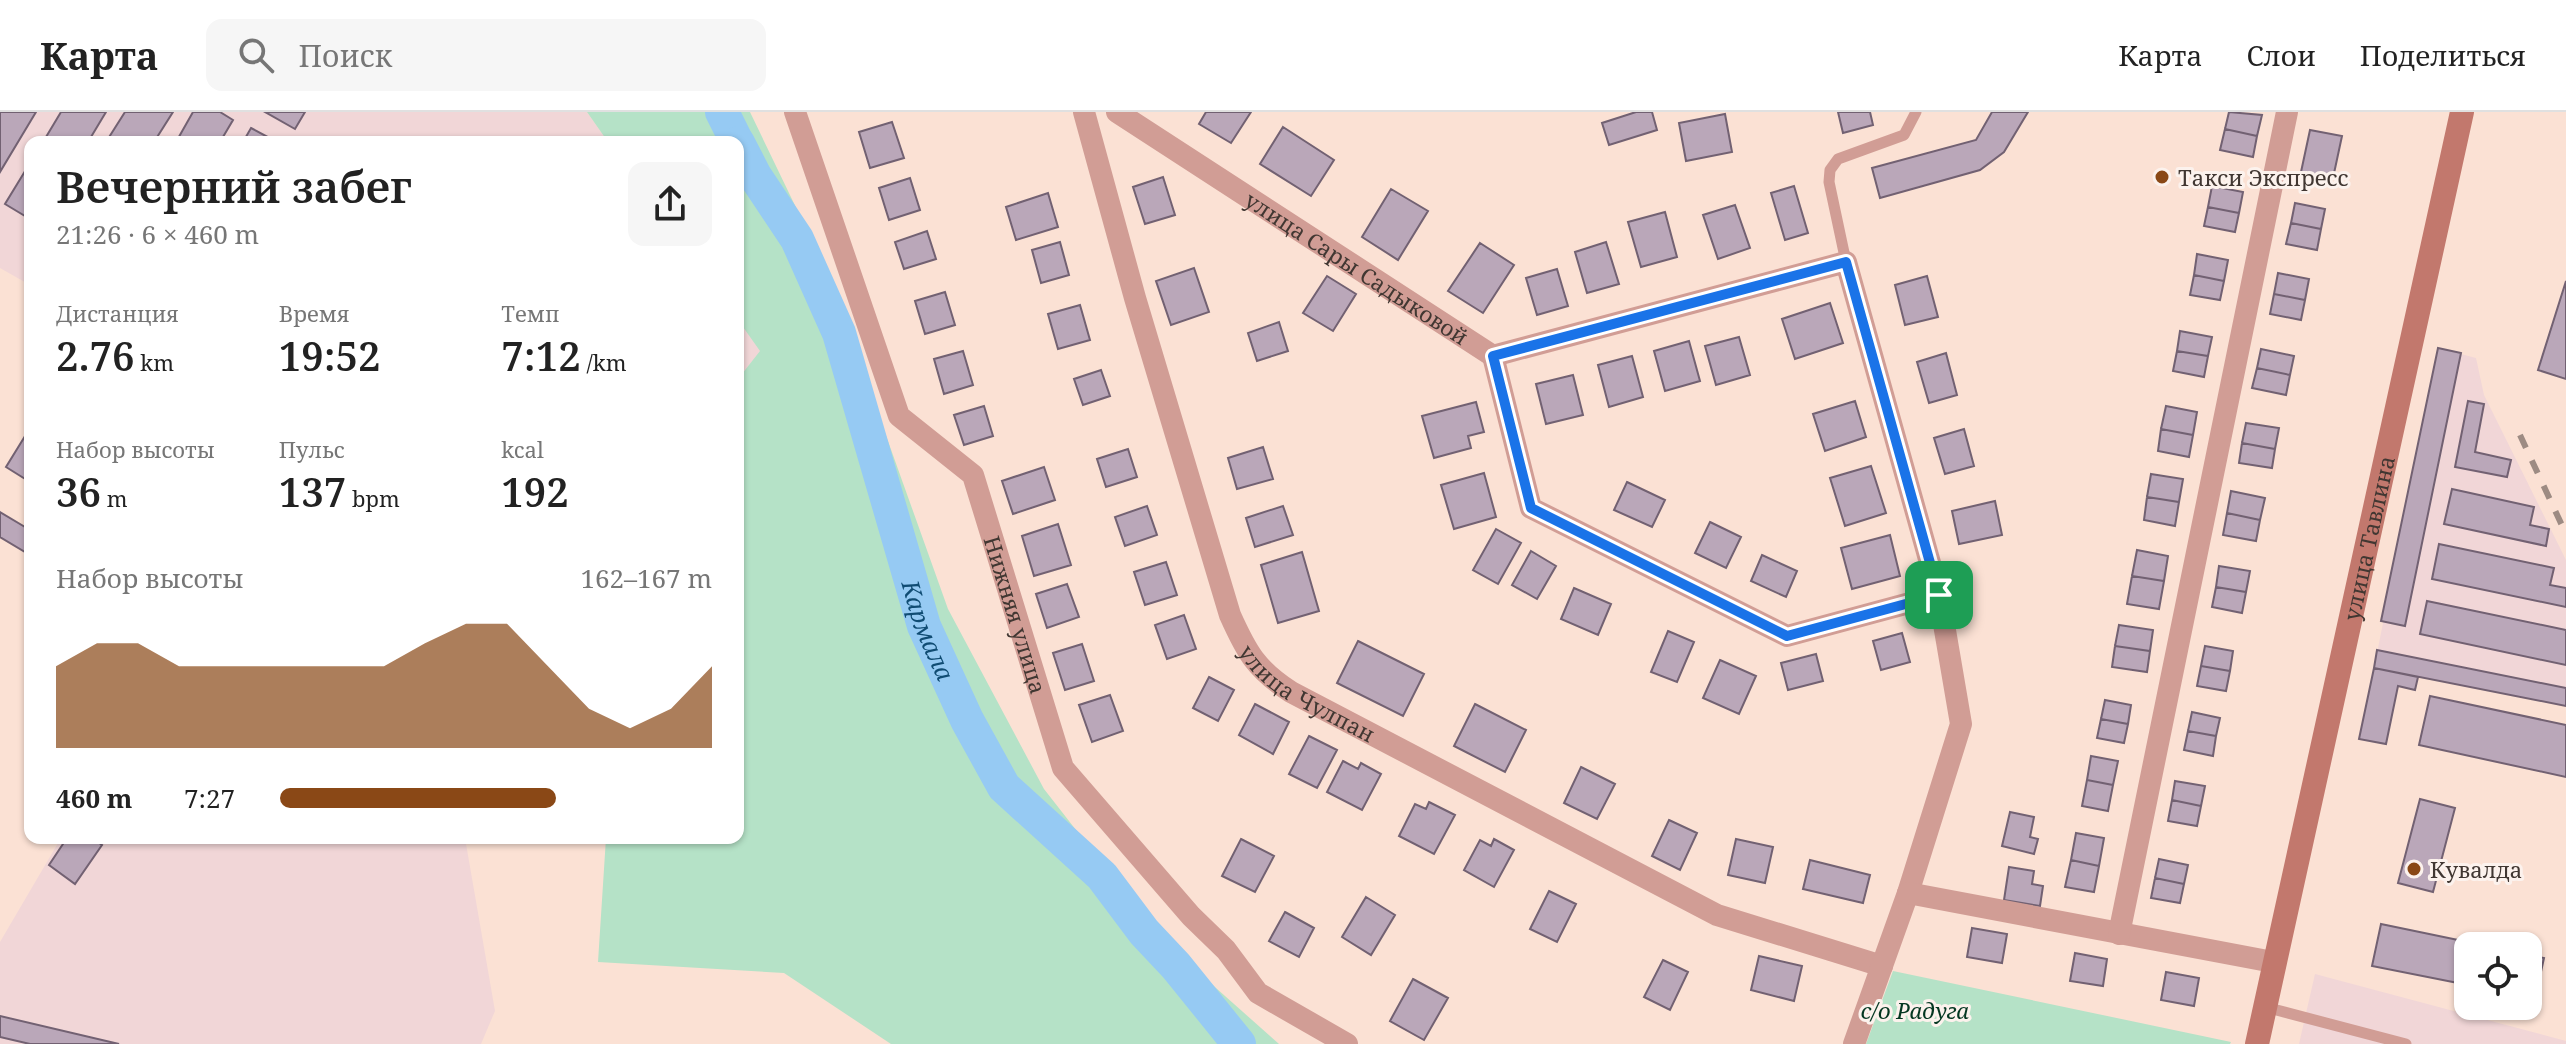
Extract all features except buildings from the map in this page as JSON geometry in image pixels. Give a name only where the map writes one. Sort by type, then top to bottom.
[{"type":"main road","name":"улица Тавлина","points":[[2257,1044],[2462,112]]},
{"type":"street","name":"Нижняя улица","points":[[795,112],[899,416],[973,475],[1063,768],[1191,916],[1226,950],[1258,993],[1347,1044]]},
{"type":"street","name":"улица Чулпан","points":[[1084,112],[1135,298],[1230,615],[1260,669],[1291,692],[1717,915],[1882,966]]},
{"type":"street","name":"улица Сары Садыковой","points":[[1117,112],[1493,356],[1846,262]]},
{"type":"street","points":[[2119,934],[2287,112]]},
{"type":"street","points":[[1846,262],[1939,595],[1961,724],[1908,893],[1854,1044]]},
{"type":"street","points":[[1493,356],[1531,508],[1787,636],[1939,595]]},
{"type":"street","points":[[1908,893],[2273,962]]},
{"type":"lane","points":[[1846,262],[1829,182],[1830,170],[1838,159],[1904,135],[1916,112]]},
{"type":"lane","points":[[2264,1007],[2406,1044]]},
{"type":"shaded area","points":[[0,112],[587,112],[604,136],[24,136],[24,282],[0,268]]},
{"type":"shaded area","points":[[744,328],[761,351],[744,372]]},
{"type":"shaded area","points":[[2438,348],[2476,358],[2484,395],[2566,560],[2566,706],[2374,668]]},
{"type":"shaded area","points":[[57,844],[466,844],[495,1011],[481,1044],[0,1044],[0,942]]},
{"type":"shaded area","points":[[2315,974],[2454,1011],[2454,1020],[2487,1020],[2566,1041],[2566,1044],[2299,1044]]},
{"type":"green space","points":[[587,112],[750,112],[829,276],[948,609],[1044,789],[1162,940],[1279,1044],[891,1044],[784,973],[598,962],[606,844],[744,844],[744,371],[760,351],[744,328],[744,136],[604,136]]},
{"type":"green space","name":"с/о Радуга","points":[[1893,971],[2231,1042],[1866,1044]]},
{"type":"waterway","name":"Кармала","points":[[722,112],[734,136]]},
{"type":"waterway","name":"Кармала","points":[[744,155],[797,239],[839,333],[924,626],[967,720],[1004,787],[1102,876],[1144,932],[1176,966],[1239,1044]]},
{"type":"railway","points":[[2520,435],[2566,534]]},
{"type":"place","name":"Такси Экспресс","points":[[2162,177]]},
{"type":"place","name":"Кувалда","points":[[2414,869]]},
{"type":"route","points":[[1846,262],[1939,595],[1787,636],[1531,508],[1493,356],[1846,262]]}]
